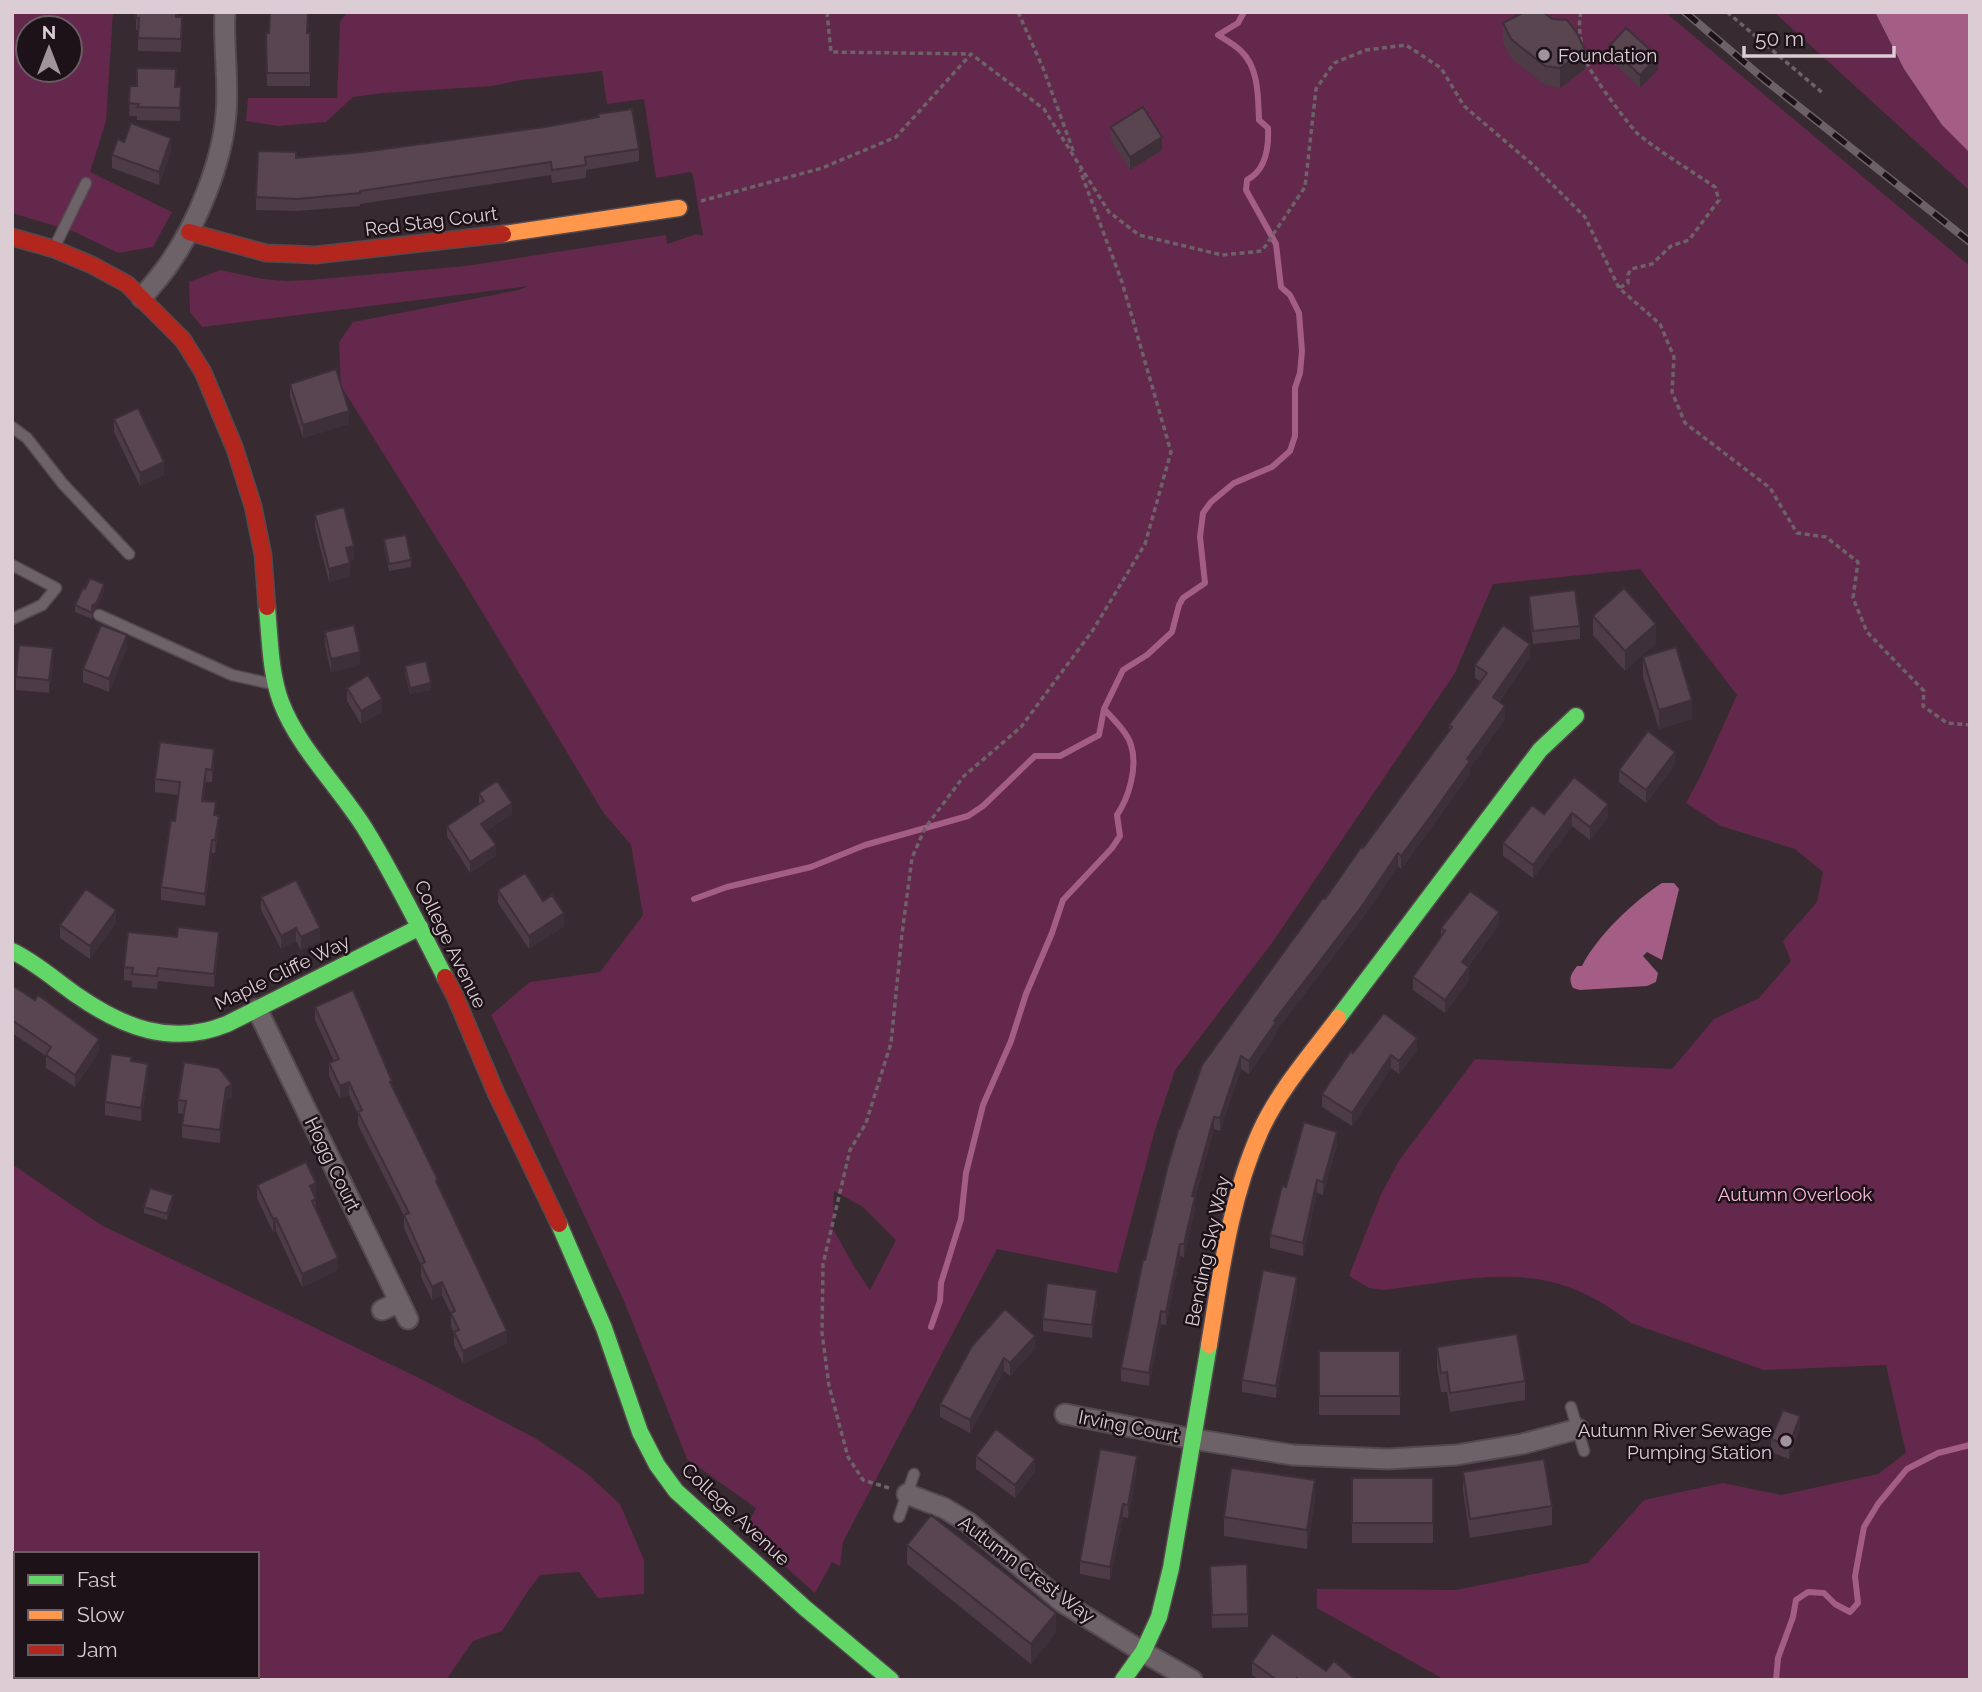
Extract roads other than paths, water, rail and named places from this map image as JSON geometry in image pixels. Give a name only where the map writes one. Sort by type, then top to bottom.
[{"type":"street","points":[[142,298],[170,264],[189,232],[206,194],[218,156],[226,114],[225,12]]},
{"type":"street","name":"Red Stag Court","points":[[189,232],[266,253],[316,255],[481,237],[679,208]]},
{"type":"street","name":"College Avenue","points":[[12,237],[54,248],[127,284],[183,340],[203,372],[235,449],[253,506],[263,555],[271,659],[281,702],[295,730],[363,825],[388,867],[455,996],[496,1093],[577,1263],[604,1328],[640,1432],[657,1465],[676,1491],[805,1608],[891,1680]]},
{"type":"street","name":"Bending Sky Way","points":[[1123,1680],[1143,1652],[1158,1617],[1171,1568],[1224,1254],[1236,1199],[1260,1132],[1285,1088],[1540,750],[1576,716]]},
{"type":"street","name":"Maple Cliffe Way","points":[[12,951],[114,1019],[172,1034],[203,1033],[227,1024],[420,927]]},
{"type":"street","name":"Hogg Court","points":[[257,1009],[396,1311]]},
{"type":"street","name":"Irving Court","points":[[1065,1413],[1193,1439],[1293,1455],[1388,1459],[1456,1455],[1522,1444],[1578,1429]]},
{"type":"street","name":"Autumn Crest Way","points":[[907,1494],[944,1508],[969,1523],[1062,1602],[1192,1680]]},
{"type":"lane","points":[[54,248],[86,183]]},
{"type":"lane","points":[[12,427],[27,438],[64,484],[129,554]]},
{"type":"lane","points":[[12,565],[56,588],[42,605],[12,619]]},
{"type":"lane","points":[[99,615],[232,675],[276,685]]},
{"type":"lane","points":[[1572,1407],[1584,1451]]},
{"type":"lane","points":[[899,1517],[914,1474]]},
{"type":"waterway","points":[[694,899],[727,887],[811,867],[865,845],[968,816],[983,806],[1035,756],[1060,756],[1099,735],[1104,709],[1123,670],[1147,655],[1172,632],[1183,598],[1205,583],[1200,537],[1203,513],[1211,502],[1234,483],[1272,467],[1290,451],[1295,436],[1295,388],[1300,373],[1302,351],[1299,313],[1290,295],[1281,287],[1276,244],[1246,190],[1247,180],[1258,170],[1265,158],[1268,128],[1259,120],[1256,83],[1247,58],[1218,35],[1238,23],[1244,12]]},
{"type":"waterway","points":[[931,1327],[940,1301],[941,1283],[961,1219],[966,1173],[983,1105],[1011,1041],[1026,994],[1063,900],[1120,836],[1117,815],[1131,782],[1133,754],[1126,735],[1104,709]]},
{"type":"waterway","points":[[1776,1680],[1778,1658],[1793,1617],[1796,1600],[1808,1592],[1824,1593],[1835,1604],[1850,1612],[1858,1603],[1855,1576],[1864,1527],[1878,1504],[1907,1469],[1938,1453],[1970,1445]]},
{"type":"railway","points":[[1685,12],[1764,79],[1970,242]]},
{"type":"place","name":"Foundation","points":[[1544,55]]},
{"type":"place","name":"Autumn River Sewage Pumping Station","points":[[1786,1441]]},
{"type":"park label","name":"Autumn Overlook","points":[[1795,1194]]}]
